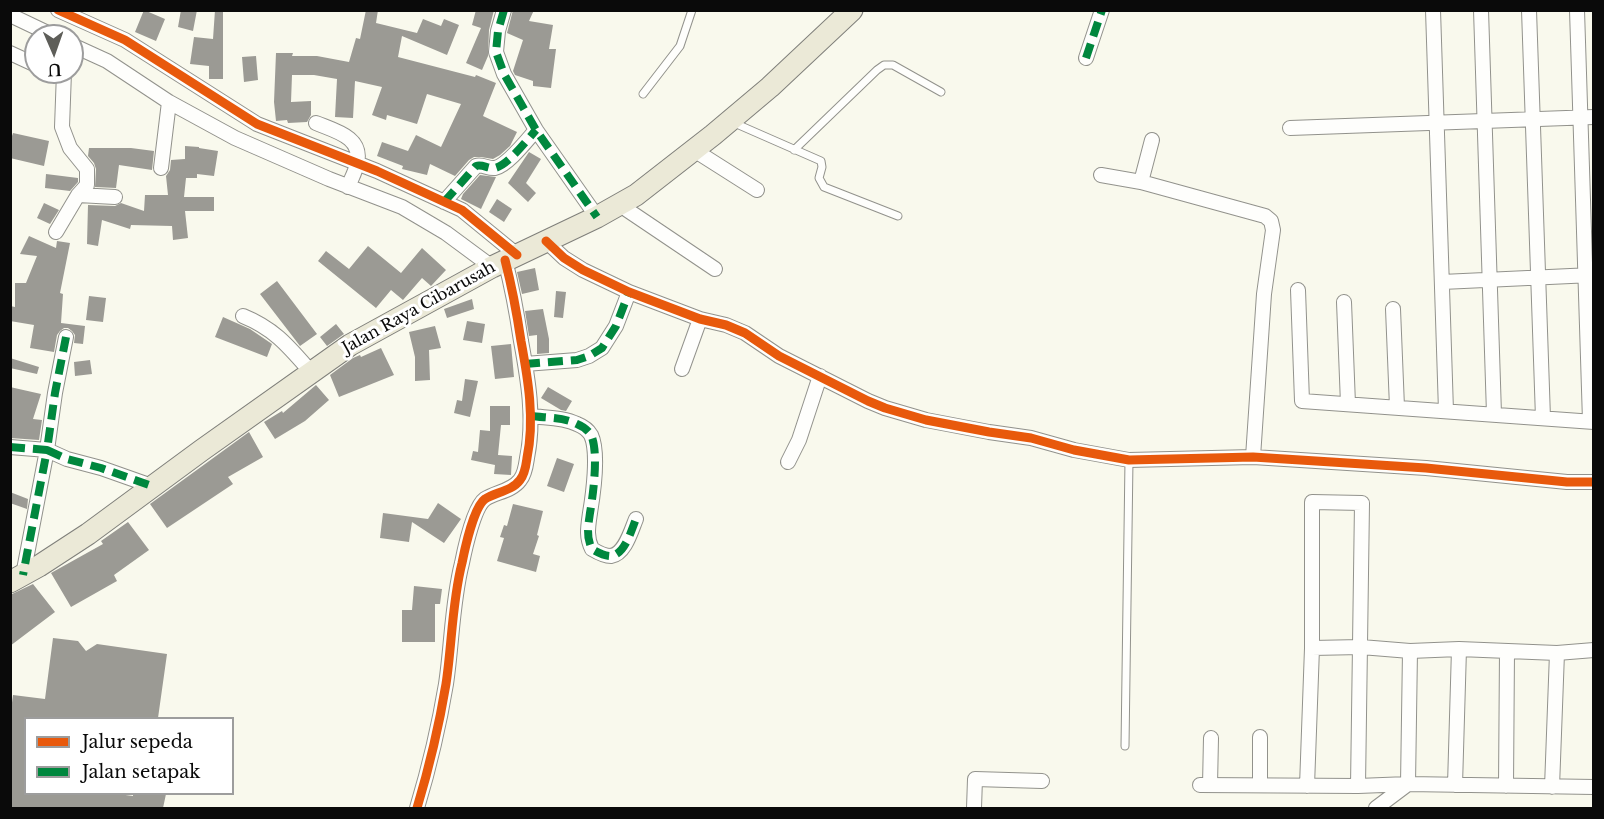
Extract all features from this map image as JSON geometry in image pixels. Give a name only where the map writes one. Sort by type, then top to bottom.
[{"type":"main road","name":"Jalan Raya Cibarusah","points":[[17,579],[88,534],[311,372],[366,335],[636,195],[770,87],[852,10]]},
{"type":"street","points":[[58,10],[125,40],[257,124],[377,171],[462,210],[505,261],[517,309],[525,364],[531,416],[529,450],[521,479],[512,487],[484,500],[479,505],[468,538],[456,596],[440,717],[429,768],[417,808]]},
{"type":"street","points":[[504,10],[498,31],[496,52],[504,74],[536,130],[597,217]]},
{"type":"street","points":[[1433,10],[1446,411]]},
{"type":"street","points":[[1481,10],[1494,414]]},
{"type":"street","points":[[1529,10],[1544,418]]},
{"type":"street","points":[[1298,290],[1302,401],[1592,422],[1587,117],[1577,10]]},
{"type":"street","points":[[1086,58],[1101,11]]},
{"type":"street","points":[[10,15],[29,24]]},
{"type":"street","points":[[84,50],[107,61],[169,102],[235,138],[348,187],[402,207],[446,233],[505,261]]},
{"type":"street","points":[[10,53],[24,59]]},
{"type":"street","points":[[56,232],[78,195],[87,185],[87,172],[70,148],[62,127],[60,84]]},
{"type":"street","points":[[161,168],[169,102]]},
{"type":"street","points":[[1290,128],[1587,117]]},
{"type":"street","points":[[316,123],[342,133],[354,142],[358,152],[357,163],[348,187]]},
{"type":"street","points":[[444,202],[476,166],[489,168],[503,165],[536,130]]},
{"type":"street","points":[[1141,182],[1152,140]]},
{"type":"street","points":[[694,150],[757,190]]},
{"type":"street","points":[[1101,175],[1141,182],[1265,216],[1271,221],[1273,230],[1263,305],[1253,457]]},
{"type":"street","points":[[78,195],[115,198]]},
{"type":"street","points":[[620,205],[715,269]]},
{"type":"street","points":[[546,241],[564,258],[583,270],[629,292],[745,333],[779,356],[885,408],[926,420],[1031,438],[1074,450],[1129,460],[1253,457],[1426,468],[1567,482],[1593,482]]},
{"type":"street","points":[[1442,282],[1589,275]]},
{"type":"street","points":[[525,364],[577,360],[602,348],[616,326],[629,292]]},
{"type":"street","points":[[1344,302],[1348,404]]},
{"type":"street","points":[[1393,309],[1398,407]]},
{"type":"street","points":[[243,316],[265,326],[274,333],[311,372]]},
{"type":"street","points":[[682,369],[700,319]]},
{"type":"street","points":[[17,579],[47,450],[66,337]]},
{"type":"street","points":[[788,462],[799,440],[820,376]]},
{"type":"street","points":[[531,416],[577,423],[592,436],[594,482],[587,532],[588,542],[592,549],[611,556],[619,553],[636,519]]},
{"type":"street","points":[[10,447],[47,450],[67,459],[152,486]]},
{"type":"street","points":[[1307,786],[1312,648],[1312,502],[1362,502],[1358,786]]},
{"type":"street","points":[[1312,648],[1360,647],[1410,651],[1459,649],[1557,653],[1593,650]]},
{"type":"street","points":[[1455,785],[1459,649]]},
{"type":"street","points":[[1408,784],[1410,651]]},
{"type":"street","points":[[1506,786],[1507,651]]},
{"type":"street","points":[[1552,788],[1557,653]]},
{"type":"street","points":[[1260,737],[1260,785]]},
{"type":"street","points":[[1211,738],[1205,785],[1408,784],[1593,787]]},
{"type":"street","points":[[974,808],[975,779],[1042,781]]},
{"type":"street","points":[[1376,808],[1408,784]]},
{"type":"lane","points":[[643,94],[680,46],[693,10]]},
{"type":"lane","points":[[794,150],[884,65],[893,65],[941,92]]},
{"type":"lane","points":[[729,121],[821,161],[819,178],[824,187],[898,216]]},
{"type":"lane","points":[[1125,746],[1129,460]]},
{"type":"building","points":[[144,10],[165,19],[156,41],[135,32]]},
{"type":"building","points":[[181,10],[197,10],[193,31],[178,27]]},
{"type":"building","points":[[215,10],[223,10],[223,79],[209,79],[209,66],[190,64],[194,37],[213,39]]},
{"type":"building","points":[[366,10],[378,10],[376,23],[417,33],[423,19],[441,26],[444,19],[459,25],[447,55],[402,36],[398,57],[475,77],[476,75],[496,83],[483,116],[517,132],[510,146],[493,159],[474,157],[455,176],[430,164],[427,175],[402,169],[403,166],[377,156],[382,142],[408,151],[416,135],[441,147],[461,104],[427,94],[417,124],[387,115],[386,120],[372,115],[382,87],[355,81],[353,118],[335,117],[337,79],[314,75],[292,75],[291,102],[311,101],[311,115],[307,122],[276,121],[274,102],[276,53],[293,53],[292,56],[317,56],[349,62],[356,38],[360,39]]},
{"type":"building","points":[[476,10],[494,10],[489,30],[488,56],[482,70],[466,63],[481,28],[472,25]]},
{"type":"building","points":[[513,10],[534,10],[529,21],[553,25],[549,49],[556,49],[551,88],[533,86],[533,81],[515,75],[513,71],[523,40],[507,33]]},
{"type":"building","points":[[256,56],[258,80],[244,82],[242,57]]},
{"type":"building","points":[[13,133],[49,141],[44,166],[10,158],[10,142]]},
{"type":"building","points":[[185,146],[218,151],[214,176],[197,174],[197,178],[186,178],[184,197],[214,197],[214,211],[185,211],[188,238],[173,240],[172,226],[131,225],[130,229],[102,220],[98,246],[87,244],[88,205],[115,206],[121,203],[144,211],[145,195],[168,195],[166,176],[170,170],[171,160],[185,159]]},
{"type":"building","points":[[89,148],[131,148],[154,151],[152,170],[119,165],[116,188],[95,187],[96,169],[88,156]]},
{"type":"building","points":[[529,152],[541,159],[526,183],[536,193],[528,202],[508,183]]},
{"type":"building","points":[[46,174],[78,178],[78,182],[70,191],[45,188]]},
{"type":"building","points":[[480,175],[496,177],[481,209],[461,199]]},
{"type":"building","points":[[497,199],[512,209],[504,222],[489,212]]},
{"type":"building","points":[[44,203],[59,210],[50,224],[37,218]]},
{"type":"building","points":[[29,236],[56,248],[57,241],[70,243],[60,293],[63,294],[61,323],[85,326],[83,344],[74,343],[75,335],[68,328],[64,328],[57,335],[54,352],[30,348],[34,325],[10,321],[10,306],[15,307],[15,283],[26,283],[37,256],[20,254]]},
{"type":"building","points":[[368,246],[401,273],[422,248],[446,270],[431,286],[422,278],[403,300],[391,290],[376,308],[318,261],[326,251],[349,269]]},
{"type":"building","points":[[535,268],[539,290],[522,294],[517,272]]},
{"type":"building","points":[[277,281],[317,334],[300,346],[260,294]]},
{"type":"building","points":[[556,291],[566,292],[563,318],[554,317]]},
{"type":"building","points":[[89,296],[106,298],[103,322],[86,320]]},
{"type":"building","points":[[472,299],[474,309],[447,318],[444,309]]},
{"type":"building","points":[[543,309],[549,339],[549,353],[537,354],[537,335],[529,336],[525,311]]},
{"type":"building","points":[[223,317],[250,329],[272,344],[267,357],[215,337]]},
{"type":"building","points":[[467,321],[485,324],[482,343],[463,340]]},
{"type":"building","points":[[336,324],[344,334],[327,346],[320,337]]},
{"type":"building","points":[[435,326],[441,348],[429,350],[430,380],[415,381],[415,357],[409,332]]},
{"type":"building","points":[[511,344],[514,377],[495,379],[491,346]]},
{"type":"building","points":[[381,348],[394,375],[339,397],[330,375],[353,358]]},
{"type":"building","points":[[10,358],[39,367],[37,374],[10,368]]},
{"type":"building","points":[[90,360],[92,374],[75,376],[74,362]]},
{"type":"building","points":[[465,379],[478,381],[470,417],[454,413],[457,400],[462,401]]},
{"type":"building","points":[[316,385],[329,400],[305,421],[275,439],[264,422],[282,411],[283,413]]},
{"type":"building","points":[[10,387],[41,394],[33,419],[42,420],[39,440],[10,438]]},
{"type":"building","points":[[548,387],[572,401],[566,411],[541,398]]},
{"type":"building","points":[[490,406],[510,406],[510,425],[501,425],[498,455],[512,456],[511,475],[494,474],[495,465],[471,460],[473,451],[478,452],[480,430],[490,431]]},
{"type":"building","points":[[249,432],[263,457],[228,477],[233,484],[167,528],[150,504]]},
{"type":"building","points":[[557,458],[574,464],[564,492],[547,486]]},
{"type":"building","points":[[10,492],[28,499],[27,509],[10,503]]},
{"type":"building","points":[[438,503],[461,519],[444,543],[412,522],[409,542],[380,538],[383,513],[428,519]]},
{"type":"building","points":[[513,504],[543,511],[533,554],[540,556],[536,572],[497,561],[504,538],[500,537],[504,525],[507,526]]},
{"type":"building","points":[[128,522],[149,550],[114,575],[117,581],[71,607],[51,573],[103,544],[101,541]]},
{"type":"building","points":[[33,584],[55,612],[10,646],[10,595]]},
{"type":"building","points":[[414,586],[442,589],[440,604],[435,604],[435,642],[402,642],[402,610],[412,610]]},
{"type":"building","points":[[53,638],[78,641],[86,651],[97,644],[167,654],[158,717],[24,717],[24,795],[166,795],[163,808],[10,808],[10,718],[13,695],[45,699]]},
{"type":"marked path","points":[[504,10],[498,31],[496,52],[504,74],[536,130],[597,217]]},
{"type":"marked path","points":[[1086,58],[1102,10]]},
{"type":"marked path","points":[[444,202],[476,166],[492,168],[500,166],[517,152],[536,130]]},
{"type":"marked path","points":[[525,364],[577,360],[602,348],[616,326],[629,292]]},
{"type":"marked path","points":[[66,337],[47,450],[67,459],[152,486]]},
{"type":"marked path","points":[[531,416],[572,422],[583,427],[591,435],[595,452],[594,485],[588,532],[592,549],[606,555],[616,554],[627,541],[636,519]]},
{"type":"marked path","points":[[10,447],[47,450],[23,575]]},
{"type":"cycle path","points":[[58,10],[125,40],[257,124],[377,171],[462,210],[517,255]]},
{"type":"cycle path","points":[[546,241],[564,258],[583,270],[629,292],[745,333],[779,356],[868,401],[926,420],[1031,438],[1074,450],[1129,460],[1253,457],[1426,468],[1567,482],[1594,482]]},
{"type":"cycle path","points":[[417,808],[443,700],[456,593],[470,528],[481,503],[517,484],[526,464],[530,429],[530,399],[505,260]]}]
